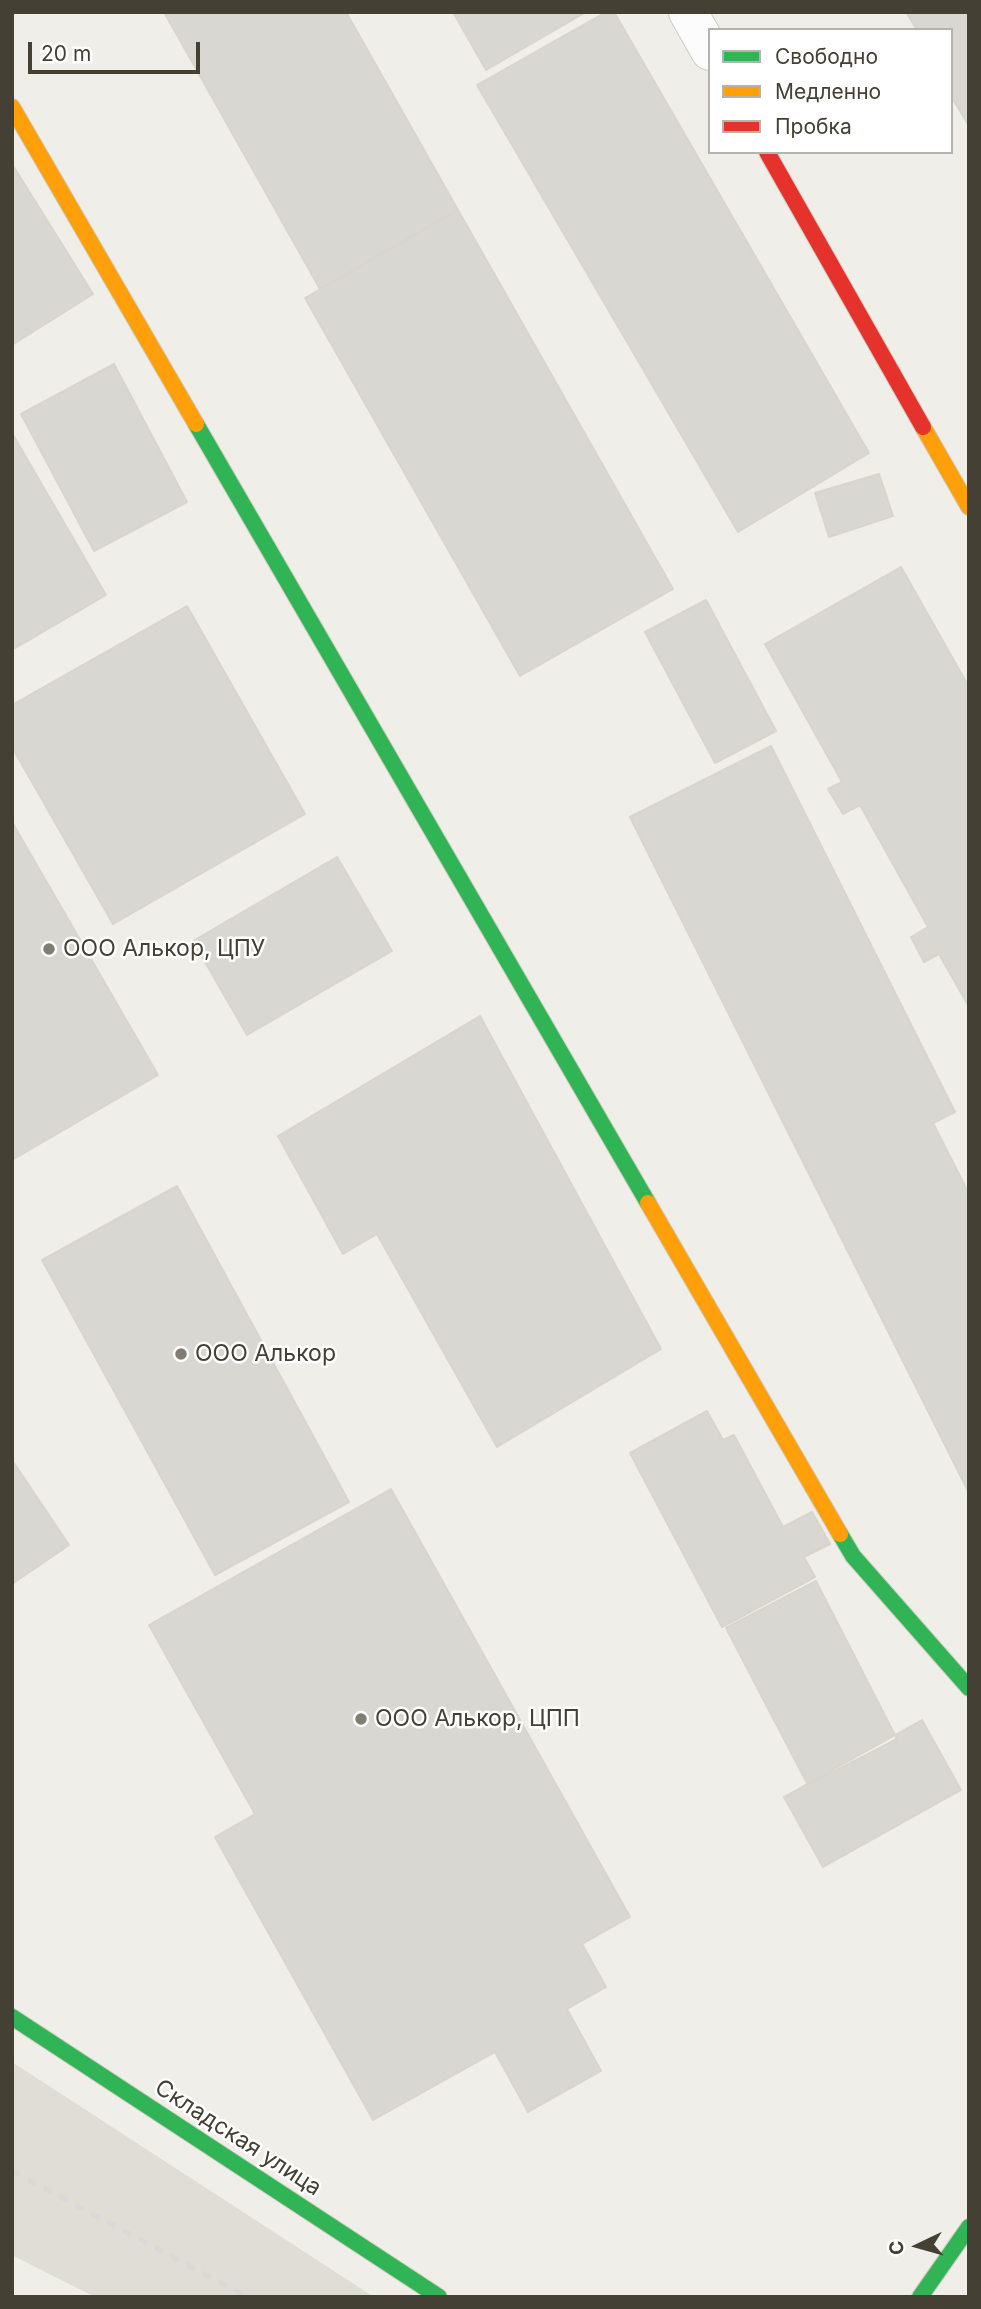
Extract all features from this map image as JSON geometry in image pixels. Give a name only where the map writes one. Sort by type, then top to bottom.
[{"type":"street","points":[[688,12],[708,47]]},
{"type":"street","points":[[12,107],[853,1556],[969,1688]]},
{"type":"street","points":[[768,154],[969,507]]},
{"type":"street","name":"Складская улица","points":[[12,2017],[439,2297]]},
{"type":"street","points":[[920,2297],[969,2227]]},
{"type":"shaded area","points":[[12,2062],[374,2297],[95,2297],[12,2255]]},
{"type":"building","points":[[164,12],[346,12],[458,210],[320,289]]},
{"type":"building","points":[[453,12],[586,12],[486,70]]},
{"type":"building","points":[[606,12],[614,12],[869,453],[738,532],[477,85]]},
{"type":"building","points":[[906,12],[969,12],[969,126],[953,99],[953,28],[916,28]]},
{"type":"building","points":[[12,164],[93,294],[12,345]]},
{"type":"building","points":[[458,210],[673,589],[520,676],[305,298]]},
{"type":"building","points":[[114,364],[187,502],[94,551],[21,414]]},
{"type":"building","points":[[12,433],[106,595],[12,650]]},
{"type":"building","points":[[879,474],[893,516],[829,537],[815,493]]},
{"type":"building","points":[[901,567],[969,687],[969,1007],[939,954],[924,962],[911,937],[928,927],[860,805],[843,814],[828,789],[842,782],[765,644]]},
{"type":"building","points":[[706,600],[776,731],[715,763],[645,632]]},
{"type":"building","points":[[187,606],[305,814],[113,924],[12,747],[12,705]]},
{"type":"building","points":[[771,746],[955,1112],[933,1123],[969,1194],[969,1493],[630,817]]},
{"type":"building","name":"ООО Алькор, ЦПУ","points":[[12,822],[158,1075],[12,1160]]},
{"type":"building","points":[[337,857],[392,951],[247,1035],[193,941]]},
{"type":"building","points":[[480,1016],[661,1349],[497,1447],[377,1234],[343,1254],[278,1136]]},
{"type":"building","name":"ООО Алькор","points":[[177,1186],[349,1502],[215,1575],[42,1260]]},
{"type":"building","points":[[707,1411],[723,1440],[734,1435],[783,1527],[812,1512],[830,1544],[804,1557],[815,1577],[722,1627],[630,1453]]},
{"type":"building","points":[[12,1460],[69,1545],[12,1584]]},
{"type":"building","name":"ООО Алькор, ЦПП","points":[[391,1489],[630,1917],[582,1944],[606,1987],[567,2009],[601,2071],[528,2112],[495,2052],[373,2120],[215,1837],[255,1814],[149,1625]]},
{"type":"building","points":[[816,1581],[897,1739],[808,1785],[726,1628]]},
{"type":"building","points":[[922,1720],[961,1790],[823,1867],[784,1797]]},
{"type":"railway","points":[[12,2171],[247,2297]]},
{"type":"traffic: fast","points":[[196,424],[648,1203]]},
{"type":"traffic: fast","points":[[840,1534],[853,1556],[969,1688]]},
{"type":"traffic: fast","points":[[12,2017],[439,2297]]},
{"type":"traffic: fast","points":[[920,2297],[969,2227]]},
{"type":"traffic: slow","points":[[12,107],[196,424]]},
{"type":"traffic: slow","points":[[923,427],[969,507]]},
{"type":"traffic: slow","points":[[648,1203],[840,1534]]},
{"type":"traffic: jam","points":[[768,154],[923,427]]},
{"type":"place","name":"ООО Алькор, ЦПУ","points":[[49,949]]},
{"type":"place","name":"ООО Алькор","points":[[181,1354]]},
{"type":"place","name":"ООО Алькор, ЦПП","points":[[361,1719]]}]
